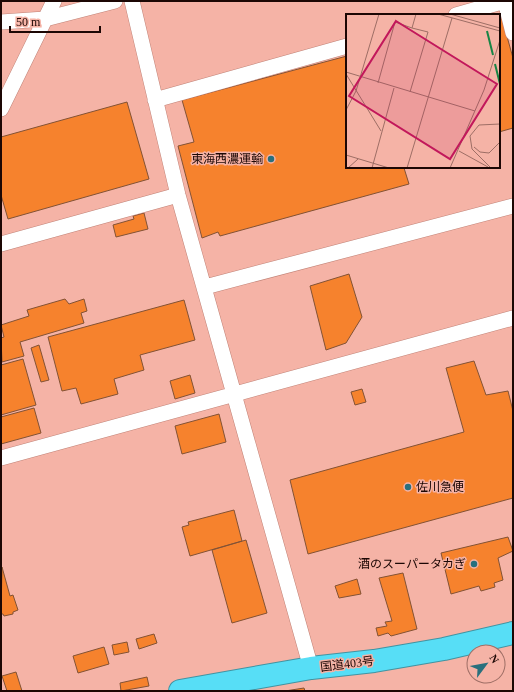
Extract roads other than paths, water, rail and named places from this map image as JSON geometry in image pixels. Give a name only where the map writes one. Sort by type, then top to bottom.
[{"type":"highway","name":"国道403号","points":[[180,691],[311,668],[374,661],[444,649],[513,634]]},
{"type":"street","points":[[1,109],[54,1]]},
{"type":"street","points":[[1,22],[45,19],[115,1]]},
{"type":"street","points":[[132,1],[178,195],[311,668]]},
{"type":"street","points":[[460,14],[505,1],[513,32]]},
{"type":"street","points":[[155,100],[346,46]]},
{"type":"street","points":[[1,244],[178,195]]},
{"type":"street","points":[[205,287],[513,206]]},
{"type":"street","points":[[1,458],[513,318]]},
{"type":"place","name":"東海西濃運輸","points":[[271,159]]},
{"type":"place","name":"佐川急便","points":[[408,487]]},
{"type":"place","name":"酒のスーパータカぎ","points":[[474,564]]}]
